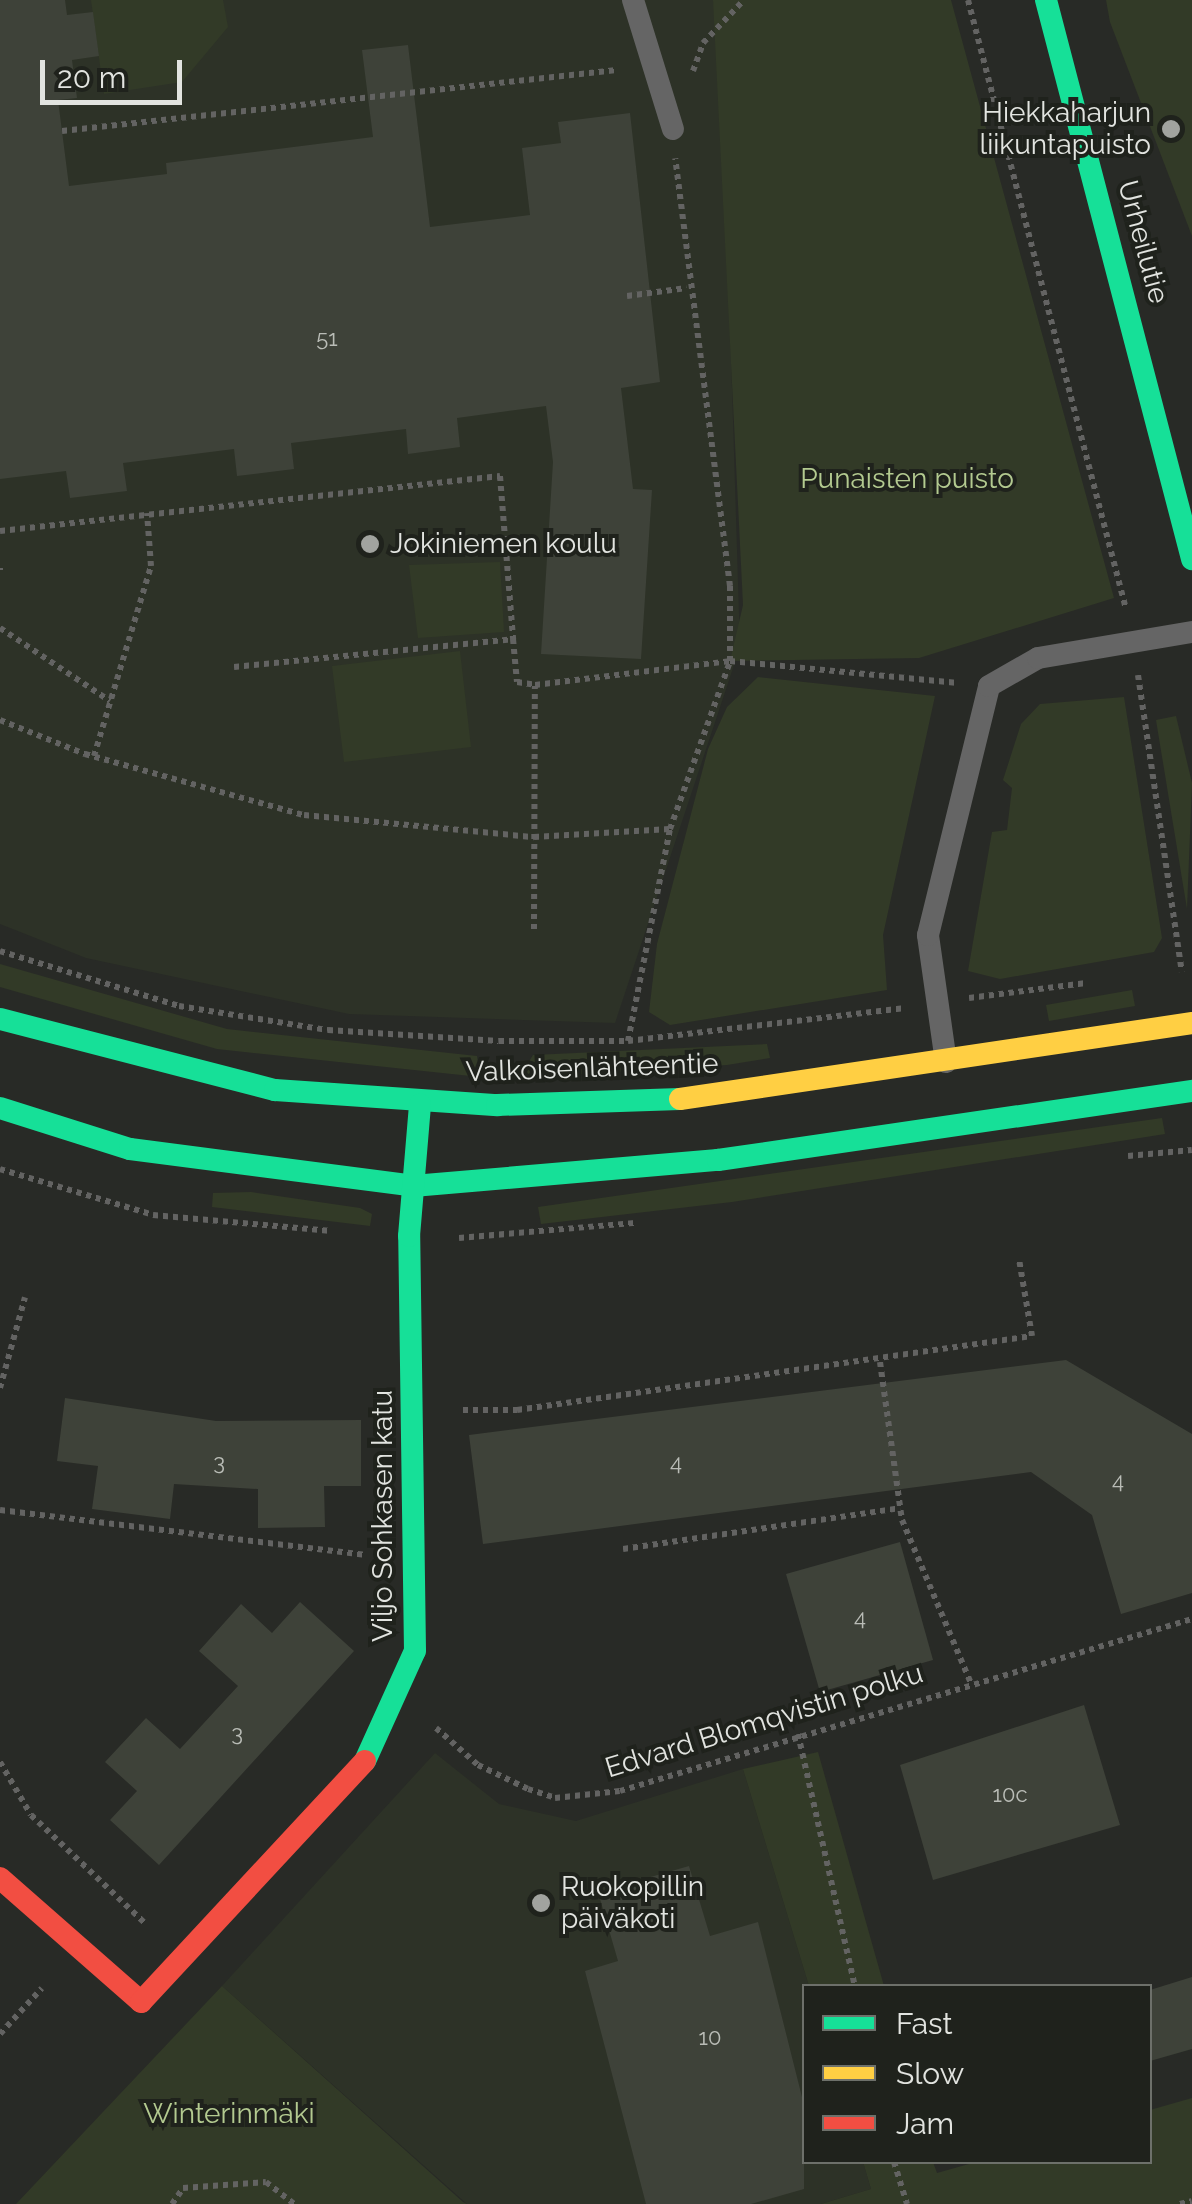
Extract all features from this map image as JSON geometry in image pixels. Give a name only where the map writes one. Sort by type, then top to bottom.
[{"type":"main road","name":"Urheilutie","points":[[1046,0],[1192,559]]},
{"type":"main road","name":"Valkoisenlähteentie","points":[[0,1019],[256,1086],[420,1104],[697,1098],[1192,1022]]},
{"type":"main road","points":[[0,1108],[130,1149],[412,1186],[718,1160],[1192,1091]]},
{"type":"main road","name":"Viljo Sohkasen katu","points":[[0,1878],[141,2002],[372,1754],[415,1651],[412,1186],[420,1104]]},
{"type":"lane","points":[[633,0],[658,66],[673,129]]},
{"type":"lane","points":[[946,1062],[933,1004],[928,935],[989,686],[1038,658],[1192,632]]},
{"type":"path","points":[[628,1042],[670,829],[730,661],[730,586],[686,288],[673,129],[703,42],[744,0]]},
{"type":"path","points":[[968,0],[1133,643],[1189,958],[1181,970],[1163,972]]},
{"type":"path","points":[[62,131],[658,66]]},
{"type":"path","points":[[628,296],[686,288]]},
{"type":"path","points":[[0,531],[500,476],[517,682],[535,685],[730,661],[989,686]]},
{"type":"path","points":[[94,756],[151,566],[147,513]]},
{"type":"path","points":[[0,628],[110,701]]},
{"type":"path","points":[[234,667],[512,639]]},
{"type":"path","points":[[534,929],[535,685]]},
{"type":"path","points":[[0,720],[94,756],[304,815],[534,837],[670,829]]},
{"type":"path","points":[[0,951],[180,1006],[328,1030],[628,1042],[1107,980]]},
{"type":"path","points":[[1181,970],[1187,986]]},
{"type":"path","points":[[442,1410],[518,1410],[880,1362],[1032,1336],[1019,1259]]},
{"type":"path","points":[[0,1388],[25,1297]]},
{"type":"path","points":[[880,1362],[900,1508],[971,1683]]},
{"type":"path","points":[[623,1548],[900,1508]]},
{"type":"path","points":[[0,1510],[383,1556]]},
{"type":"path","name":"Edvard Blomqvistin polku","points":[[418,1734],[426,1720],[478,1764],[555,1798],[620,1791],[798,1734],[1192,1619]]},
{"type":"path","points":[[798,1734],[854,1984]]},
{"type":"path","points":[[0,1762],[32,1814],[148,1925],[161,1912]]},
{"type":"path","points":[[28,1974],[56,1999]]},
{"type":"path","points":[[0,2034],[42,1988]]},
{"type":"path","points":[[895,2164],[908,2204]]},
{"type":"path","points":[[172,2204],[184,2188],[266,2182],[294,2204]]},
{"type":"path","points":[[1180,2204],[1192,2200]]},
{"type":"shaded area","name":"Jokiniemen koulu","points":[[0,0],[713,0],[721,32],[740,647],[615,1023],[349,1014],[86,958],[0,924]]},
{"type":"shaded area","name":"Ruokopillin päiväkoti","points":[[435,1753],[499,1804],[576,1821],[743,1769],[808,1984],[802,1984],[802,2164],[864,2164],[871,2189],[821,2204],[467,2204],[222,1986]]},
{"type":"green space","points":[[91,0],[223,0],[228,27],[182,82],[104,94]]},
{"type":"green space","name":"Punaisten puisto","points":[[713,0],[951,0],[1114,598],[919,658],[730,661],[743,605]]},
{"type":"green space","name":"Hiekkaharjun liikuntapuisto","points":[[1106,0],[1192,0],[1192,236],[1110,22]]},
{"type":"green space","points":[[500,562],[504,632],[418,638],[409,565]]},
{"type":"green space","points":[[460,651],[471,747],[344,762],[332,666]]},
{"type":"green space","points":[[758,677],[935,696],[883,935],[887,990],[670,1025],[649,1012],[657,944],[708,749],[727,707]]},
{"type":"green space","points":[[1124,697],[1162,938],[1154,952],[1000,979],[968,971],[992,832],[1007,830],[1012,788],[1003,780],[1021,724],[1040,704]]},
{"type":"green space","points":[[1176,716],[1192,783],[1187,909],[1156,720]]},
{"type":"green space","points":[[0,964],[227,1029],[477,1056],[480,1077],[217,1049],[0,987]]},
{"type":"green space","points":[[1132,990],[1135,1006],[1049,1021],[1046,1005]]},
{"type":"green space","points":[[767,1044],[770,1058],[727,1065],[519,1078],[533,1055]]},
{"type":"green space","points":[[1162,1118],[1165,1134],[732,1202],[541,1224],[538,1207]]},
{"type":"green space","points":[[251,1192],[360,1208],[372,1214],[370,1226],[212,1207],[213,1193]]},
{"type":"green space","points":[[818,1752],[883,1984],[808,1984],[743,1769]]},
{"type":"green space","name":"Winterinmäki","points":[[222,1986],[463,2202],[467,2204],[16,2204]]},
{"type":"green space","points":[[1192,2098],[1192,2204],[821,2204],[871,2189],[864,2164],[934,2164],[937,2173],[969,2164],[1152,2164],[1152,2109]]},
{"type":"building","points":[[0,0],[65,0],[67,15],[93,12],[99,56],[72,60],[77,98],[58,100],[69,186],[167,174],[166,163],[373,137],[362,50],[408,45],[430,227],[530,215],[522,148],[561,143],[558,122],[630,113],[660,382],[621,388],[633,489],[652,490],[641,659],[541,654],[553,462],[546,406],[457,418],[460,447],[408,454],[406,429],[291,443],[294,469],[237,476],[234,449],[123,463],[127,491],[70,498],[66,471],[0,479]]},
{"type":"building","points":[[1066,1360],[1192,1434],[1192,1593],[1121,1614],[1092,1515],[1031,1472],[483,1544],[469,1435]]},
{"type":"building","points":[[65,1398],[216,1421],[361,1420],[361,1486],[324,1486],[325,1527],[258,1528],[258,1489],[174,1484],[170,1519],[92,1509],[98,1466],[57,1461]]},
{"type":"building","points":[[900,1542],[933,1660],[820,1692],[786,1574]]},
{"type":"building","points":[[300,1602],[354,1651],[159,1865],[110,1820],[137,1791],[105,1762],[146,1718],[180,1749],[238,1686],[199,1651],[241,1604],[272,1633]]},
{"type":"building","points":[[1084,1705],[1120,1825],[933,1880],[900,1765]]},
{"type":"building","points":[[689,1866],[710,1936],[758,1922],[802,2097],[804,2189],[751,2204],[646,2204],[585,1971],[618,1961],[598,1892]]},
{"type":"building","points":[[1192,1977],[1192,2049],[1152,2060],[1152,1989]]},
{"type":"traffic: fast","points":[[1046,0],[1192,559]]},
{"type":"traffic: fast","points":[[0,1019],[275,1090],[497,1105],[680,1099]]},
{"type":"traffic: fast","points":[[0,1108],[130,1149],[413,1186],[718,1160],[1192,1091]]},
{"type":"traffic: fast","points":[[365,1761],[415,1651],[409,1236],[420,1104]]},
{"type":"traffic: slow","points":[[680,1099],[1192,1023]]},
{"type":"traffic: jam","points":[[0,1878],[141,2002],[365,1761]]},
{"type":"place","name":"Hiekkaharjun liikuntapuisto","points":[[1171,129]]},
{"type":"place","name":"Jokiniemen koulu","points":[[370,544]]},
{"type":"place","name":"Ruokopillin päiväkoti","points":[[541,1903]]}]
